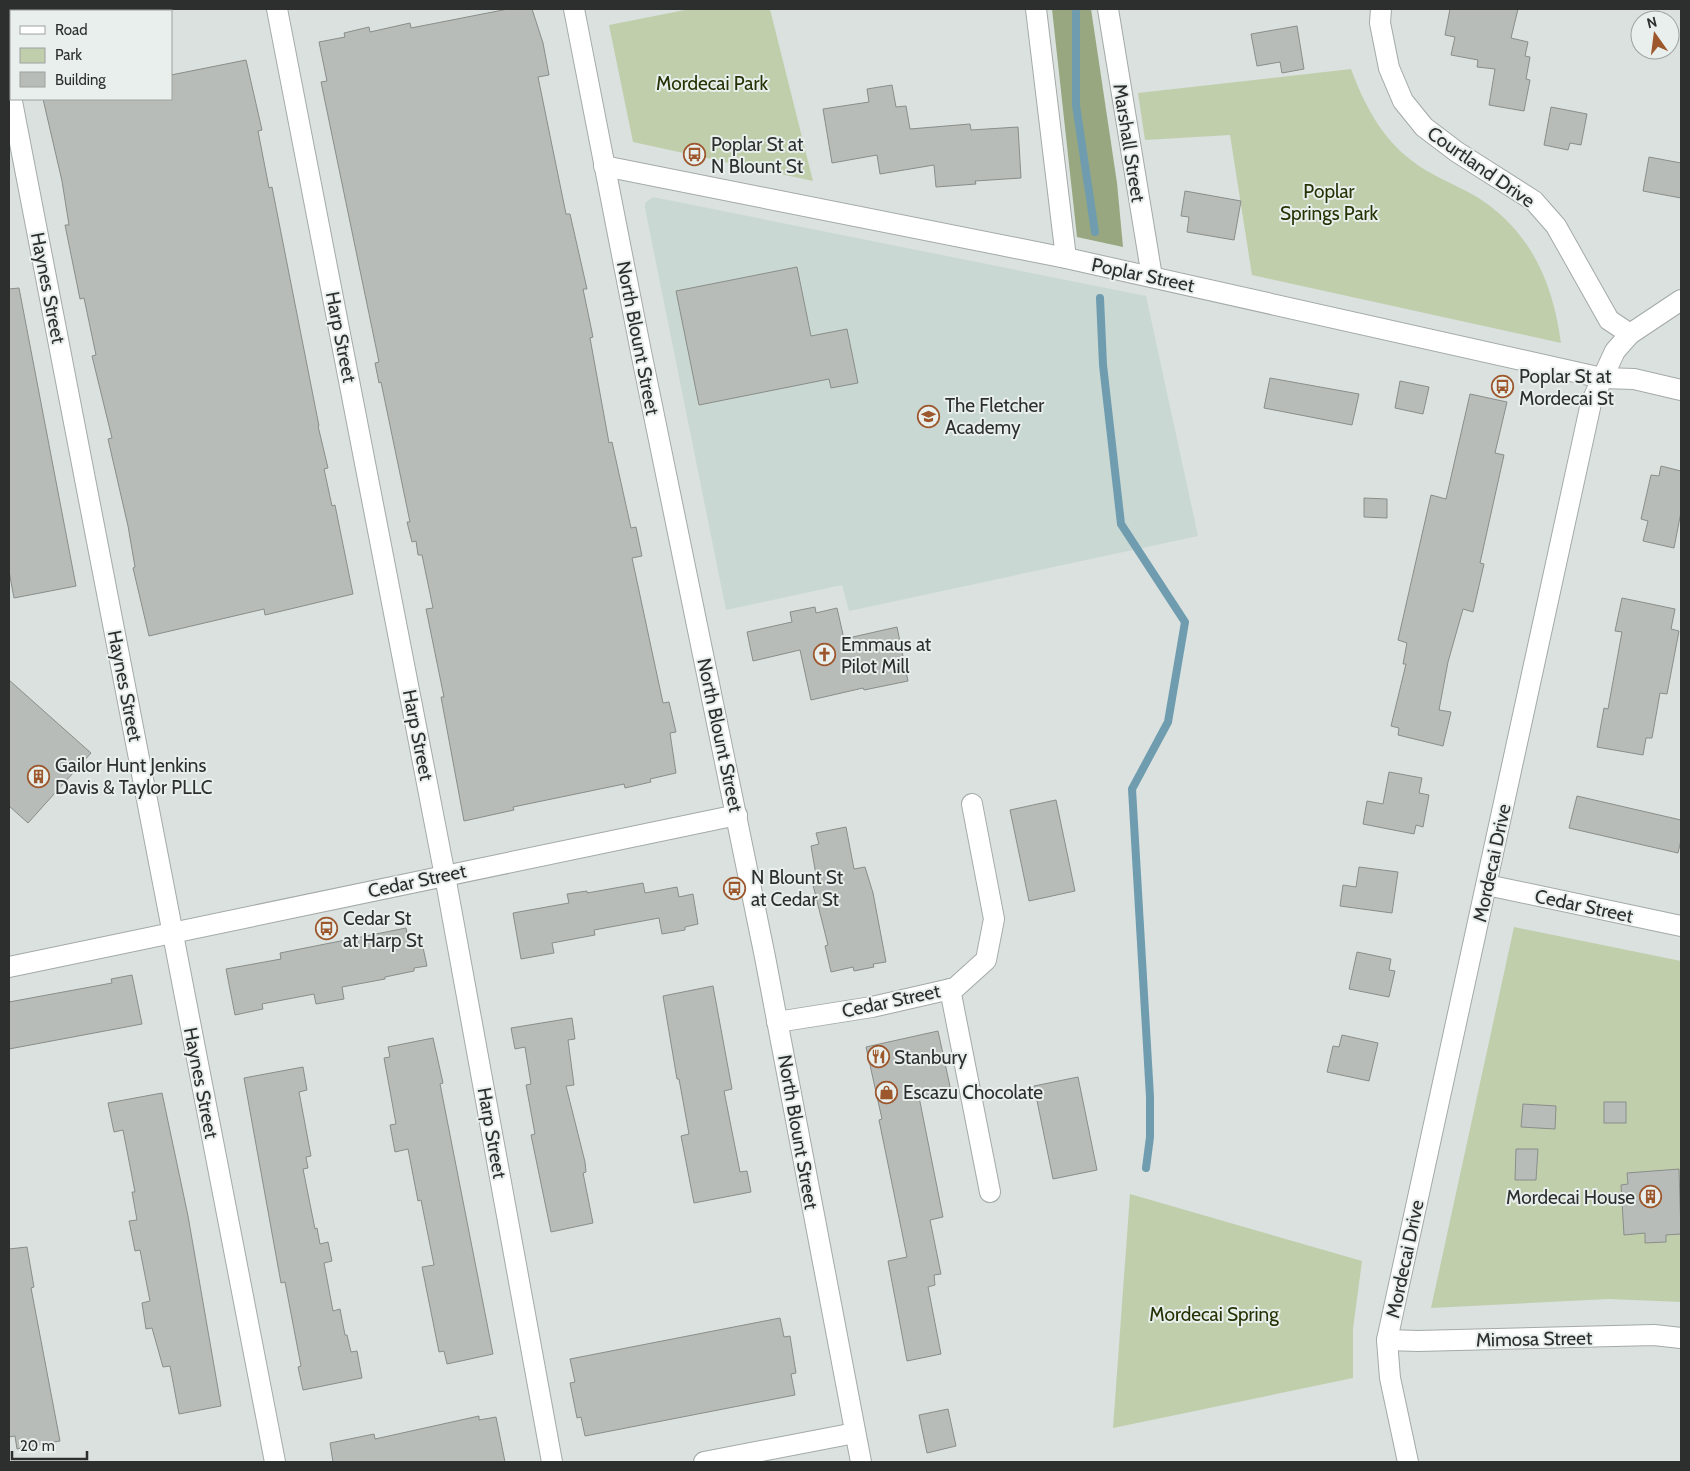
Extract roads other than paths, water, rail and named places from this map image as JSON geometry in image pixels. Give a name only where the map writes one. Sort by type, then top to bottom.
[{"type":"street","name":"Harp Street","points":[[277,9],[445,876],[552,1462]]},
{"type":"street","name":"North Blount Street","points":[[574,9],[604,166],[778,1022],[861,1462]]},
{"type":"street","points":[[1036,9],[1066,258]]},
{"type":"street","name":"Marshall Street","points":[[1108,9],[1152,277]]},
{"type":"street","name":"Courtland Drive","points":[[1381,9],[1380,23],[1389,68],[1403,101],[1424,126],[1457,152],[1534,201],[1556,226],[1609,320],[1630,334]]},
{"type":"street","name":"Haynes Street","points":[[12,100],[275,1462]]},
{"type":"street","name":"Poplar Street","points":[[604,166],[1066,258],[1602,378],[1634,379],[1681,390]]},
{"type":"street","name":"Mordecai Drive","points":[[1408,1462],[1390,1378],[1387,1340],[1591,403],[1615,351],[1630,334],[1681,300]]},
{"type":"street","name":"Cedar Street","points":[[778,1022],[872,1007],[954,988],[986,960],[994,919],[972,804]]},
{"type":"street","name":"Cedar Street","points":[[9,967],[737,815]]},
{"type":"street","name":"Cedar Street","points":[[1487,885],[1681,926]]},
{"type":"street","points":[[950,989],[990,1192]]},
{"type":"street","name":"Mimosa Street","points":[[1387,1340],[1418,1341],[1654,1335],[1681,1338]]},
{"type":"street","points":[[704,1462],[855,1433]]},
{"type":"waterway","points":[[1076,9],[1076,105],[1095,232]]},
{"type":"waterway","points":[[1100,298],[1103,365],[1121,524],[1185,622],[1168,722],[1132,789],[1150,1097],[1150,1137],[1146,1168]]},
{"type":"place","name":"Poplar St at N Blount St","points":[[695,155]]},
{"type":"place","name":"Poplar St at Mordecai St","points":[[1503,387]]},
{"type":"place","name":"The Fletcher Academy","points":[[929,416]]},
{"type":"place","name":"Emmaus at Pilot Mill","points":[[825,655]]},
{"type":"place","name":"Gailor Hunt Jenkins Davis & Taylor PLLC","points":[[39,776]]},
{"type":"place","name":"N Blount St at Cedar St","points":[[735,888]]},
{"type":"place","name":"Cedar St at Harp St","points":[[327,929]]},
{"type":"place","name":"Stanbury","points":[[878,1057]]},
{"type":"place","name":"Escazu Chocolate","points":[[887,1092]]},
{"type":"place","name":"Mordecai House","points":[[1651,1197]]},
{"type":"park label","name":"Mordecai Park","points":[[712,83]]},
{"type":"park label","name":"Poplar Springs Park","points":[[1329,202]]},
{"type":"park label","name":"Mordecai Spring","points":[[1214,1314]]}]
